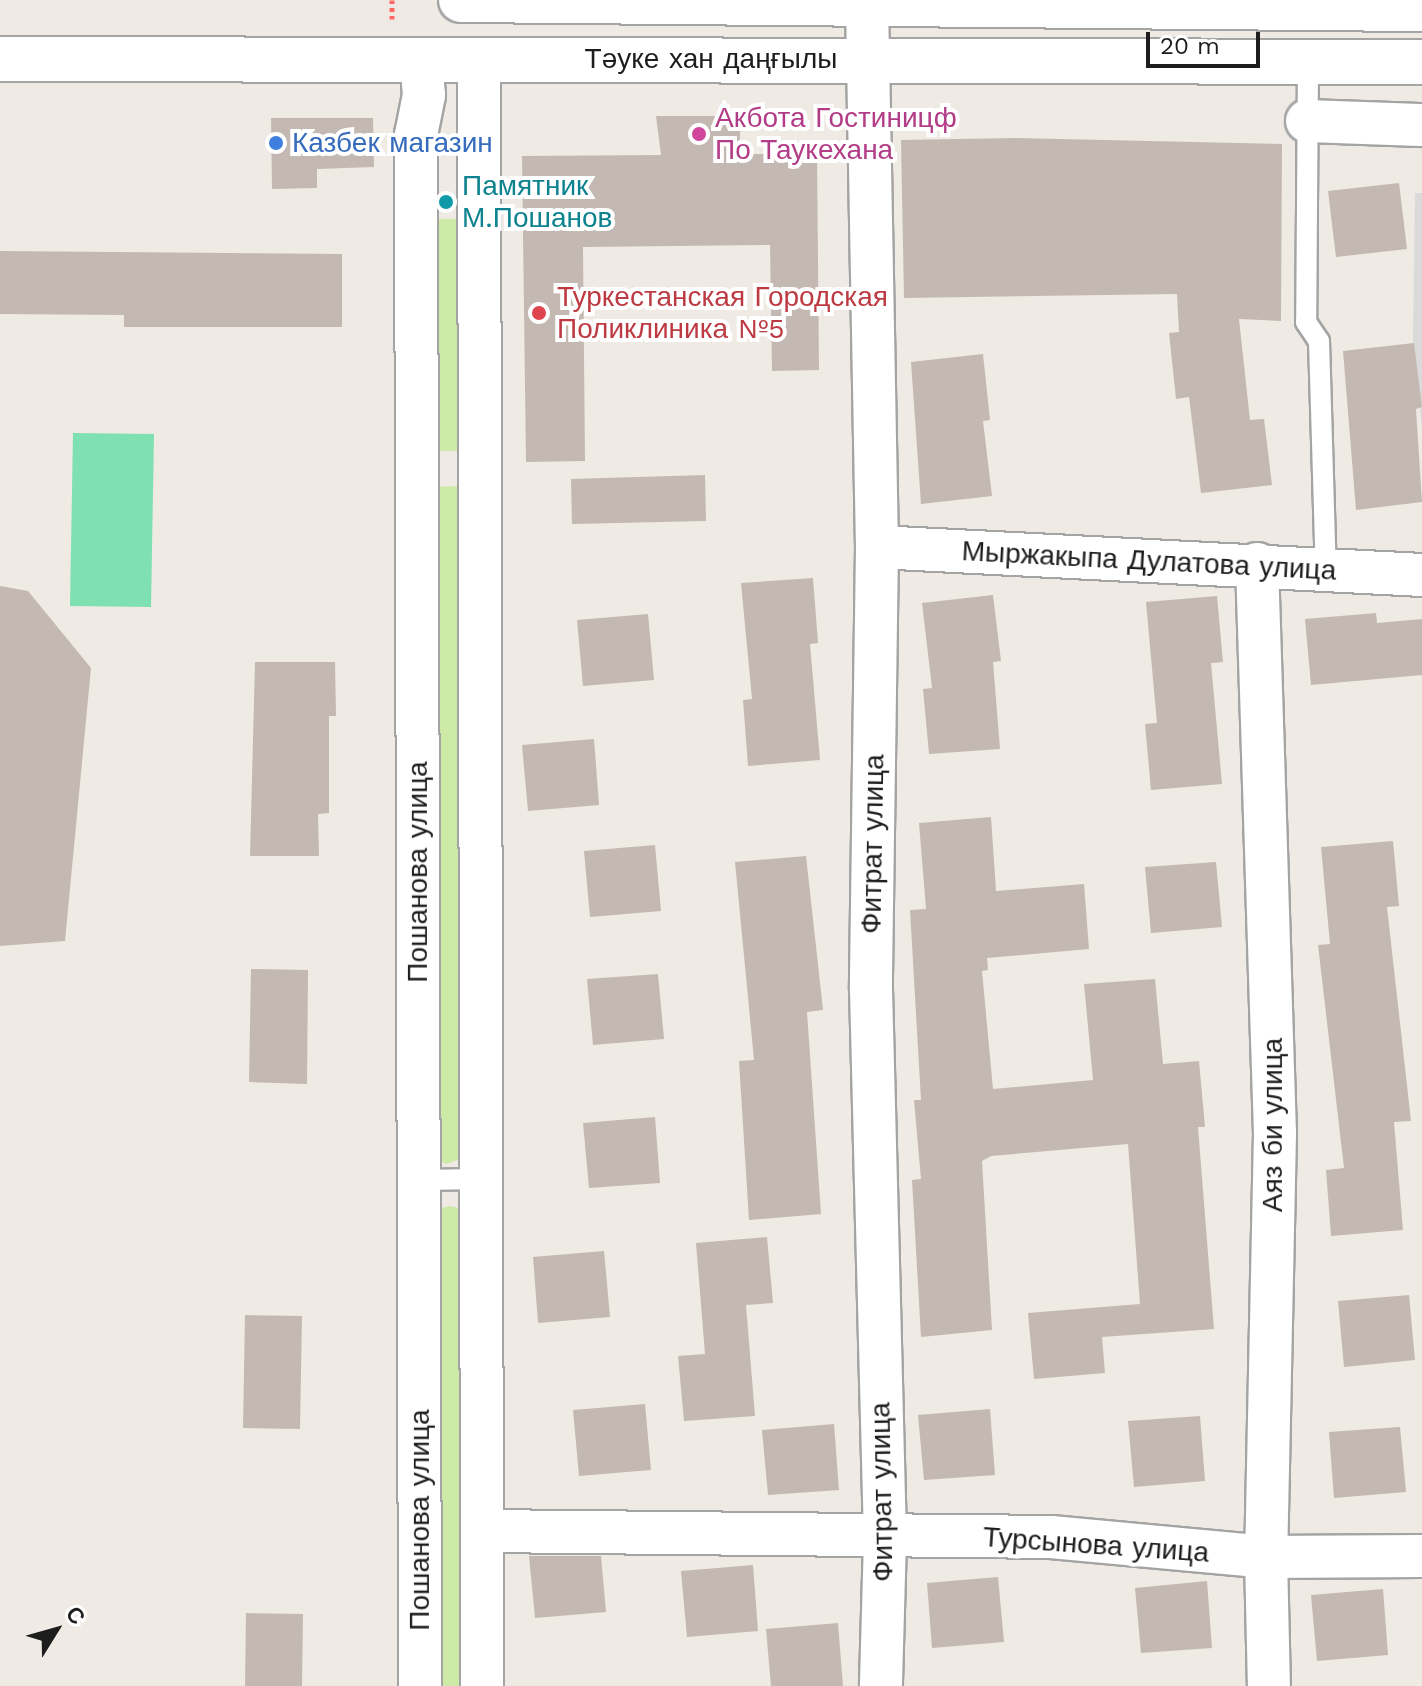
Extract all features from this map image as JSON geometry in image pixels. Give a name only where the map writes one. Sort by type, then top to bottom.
[{"type":"street","name":"Тәуке хан даңғылы","points":[[461,0],[1422,9]]},
{"type":"street","name":"Фитрат улица","points":[[867,3],[871,59],[877,547],[871,989],[885,1539],[881,1686]]},
{"type":"street","name":"Тәуке хан даңғылы","points":[[0,59],[1422,62]]},
{"type":"street","name":"Пошанова улица","points":[[420,1686],[416,135],[424,95],[421,59]]},
{"type":"street","points":[[479,59],[482,1686]]},
{"type":"street","points":[[1307,121],[1420,125]]},
{"type":"street","name":"Мыржакыпа Дулатова улица","points":[[877,547],[1257,564],[1422,575]]},
{"type":"street","name":"Аяз би улица","points":[[1257,564],[1275,1133],[1266,1557],[1269,1686]]},
{"type":"street","name":"Турсынова улица","points":[[482,1531],[885,1539],[1051,1537],[1266,1557],[1422,1556]]},
{"type":"lane","points":[[1308,62],[1306,322],[1319,341],[1326,571]]},
{"type":"lane","points":[[419,1180],[481,1179]]},
{"type":"shaded area","points":[[1415,193],[1422,193],[1422,429],[1413,340]]},
{"type":"green space","points":[[431,219],[464,219],[466,451],[432,451]]},
{"type":"green space","points":[[73,433],[154,434],[151,607],[70,606]]},
{"type":"green space","points":[[464,486],[466,1157],[447,1164],[432,1158],[431,487]]},
{"type":"green space","points":[[450,1206],[466,1210],[467,1686],[434,1686],[433,1210]]},
{"type":"building","points":[[656,116],[741,116],[739,154],[817,154],[819,370],[772,371],[770,245],[583,247],[585,461],[526,462],[522,156],[661,155]]},
{"type":"building","points":[[271,118],[373,118],[374,167],[317,169],[317,188],[272,189]]},
{"type":"building","points":[[1013,138],[1282,144],[1281,321],[1239,319],[1250,420],[1264,419],[1272,485],[1201,493],[1189,397],[1176,399],[1169,333],[1179,332],[1177,294],[904,298],[901,140]]},
{"type":"building","points":[[1399,183],[1407,249],[1336,257],[1328,191]]},
{"type":"building","points":[[0,251],[342,254],[342,327],[124,327],[124,315],[0,314]]},
{"type":"building","points":[[1414,343],[1422,407],[1416,409],[1422,502],[1356,510],[1343,351]]},
{"type":"building","points":[[983,354],[990,420],[983,421],[992,496],[921,504],[911,362]]},
{"type":"building","points":[[705,475],[706,521],[572,524],[571,479]]},
{"type":"building","points":[[813,578],[818,643],[810,644],[820,760],[748,766],[743,700],[752,699],[741,583]]},
{"type":"building","points":[[0,586],[28,591],[91,668],[65,941],[0,946]]},
{"type":"building","points":[[993,595],[1001,661],[993,662],[1000,749],[929,754],[923,689],[932,688],[922,603]]},
{"type":"building","points":[[1217,596],[1223,662],[1211,663],[1222,784],[1151,790],[1145,724],[1157,723],[1146,602]]},
{"type":"building","points":[[1376,613],[1377,623],[1422,619],[1422,675],[1311,685],[1305,619]]},
{"type":"building","points":[[648,614],[654,680],[583,686],[577,620]]},
{"type":"building","points":[[255,662],[335,662],[336,716],[329,716],[329,813],[318,814],[319,856],[250,856]]},
{"type":"building","points":[[594,739],[599,805],[528,811],[522,745]]},
{"type":"building","points":[[991,817],[996,891],[1084,884],[1089,949],[987,958],[988,970],[982,971],[993,1089],[1093,1080],[1084,984],[1155,979],[1163,1064],[1199,1061],[1205,1127],[1198,1127],[1214,1329],[1102,1337],[1105,1373],[1034,1379],[1028,1313],[1140,1304],[1128,1144],[991,1156],[982,1161],[992,1330],[921,1337],[912,1180],[921,1179],[914,1100],[921,1100],[910,910],[926,909],[919,823]]},
{"type":"building","points":[[1393,841],[1399,906],[1387,907],[1411,1121],[1394,1122],[1403,1230],[1331,1236],[1326,1170],[1344,1168],[1318,945],[1330,944],[1321,847]]},
{"type":"building","points":[[655,845],[661,911],[590,917],[584,851]]},
{"type":"building","points":[[806,856],[823,1010],[807,1012],[821,1214],[749,1220],[739,1061],[754,1060],[735,862]]},
{"type":"building","points":[[1216,862],[1222,927],[1151,933],[1145,867]]},
{"type":"building","points":[[251,969],[308,970],[307,1084],[249,1082]]},
{"type":"building","points":[[658,974],[664,1039],[593,1045],[587,979]]},
{"type":"building","points":[[655,1117],[660,1183],[589,1188],[583,1123]]},
{"type":"building","points":[[767,1237],[773,1303],[746,1305],[755,1416],[684,1421],[678,1356],[705,1354],[696,1243]]},
{"type":"building","points":[[604,1251],[610,1317],[538,1323],[533,1257]]},
{"type":"building","points":[[1409,1295],[1415,1360],[1344,1367],[1338,1301]]},
{"type":"building","points":[[245,1315],[302,1316],[300,1429],[243,1428]]},
{"type":"building","points":[[645,1404],[651,1470],[579,1476],[573,1410]]},
{"type":"building","points":[[990,1409],[995,1475],[924,1480],[918,1415]]},
{"type":"building","points":[[1200,1416],[1205,1481],[1134,1487],[1128,1421]]},
{"type":"building","points":[[834,1424],[839,1490],[768,1495],[762,1430]]},
{"type":"building","points":[[1400,1427],[1406,1492],[1334,1498],[1329,1432]]},
{"type":"building","points":[[529,1556],[601,1556],[606,1612],[535,1618]]},
{"type":"building","points":[[753,1565],[758,1631],[687,1637],[681,1571]]},
{"type":"building","points":[[998,1577],[1004,1642],[932,1648],[927,1583]]},
{"type":"building","points":[[1207,1581],[1212,1648],[1141,1653],[1135,1588]]},
{"type":"building","points":[[1383,1589],[1388,1655],[1317,1661],[1311,1595]]},
{"type":"building","points":[[246,1613],[303,1614],[302,1686],[245,1686]]},
{"type":"building","points":[[838,1623],[843,1686],[771,1686],[766,1629]]},
{"type":"place","name":"Акбота Гостиницф По Таукехана","points":[[699,134]]},
{"type":"place","name":"Казбек магазин","points":[[276,143]]},
{"type":"place","name":"Памятник М.Пошанов","points":[[446,202]]},
{"type":"place","name":"Туркестанская Городская Поликлиника №5","points":[[539,313]]}]
